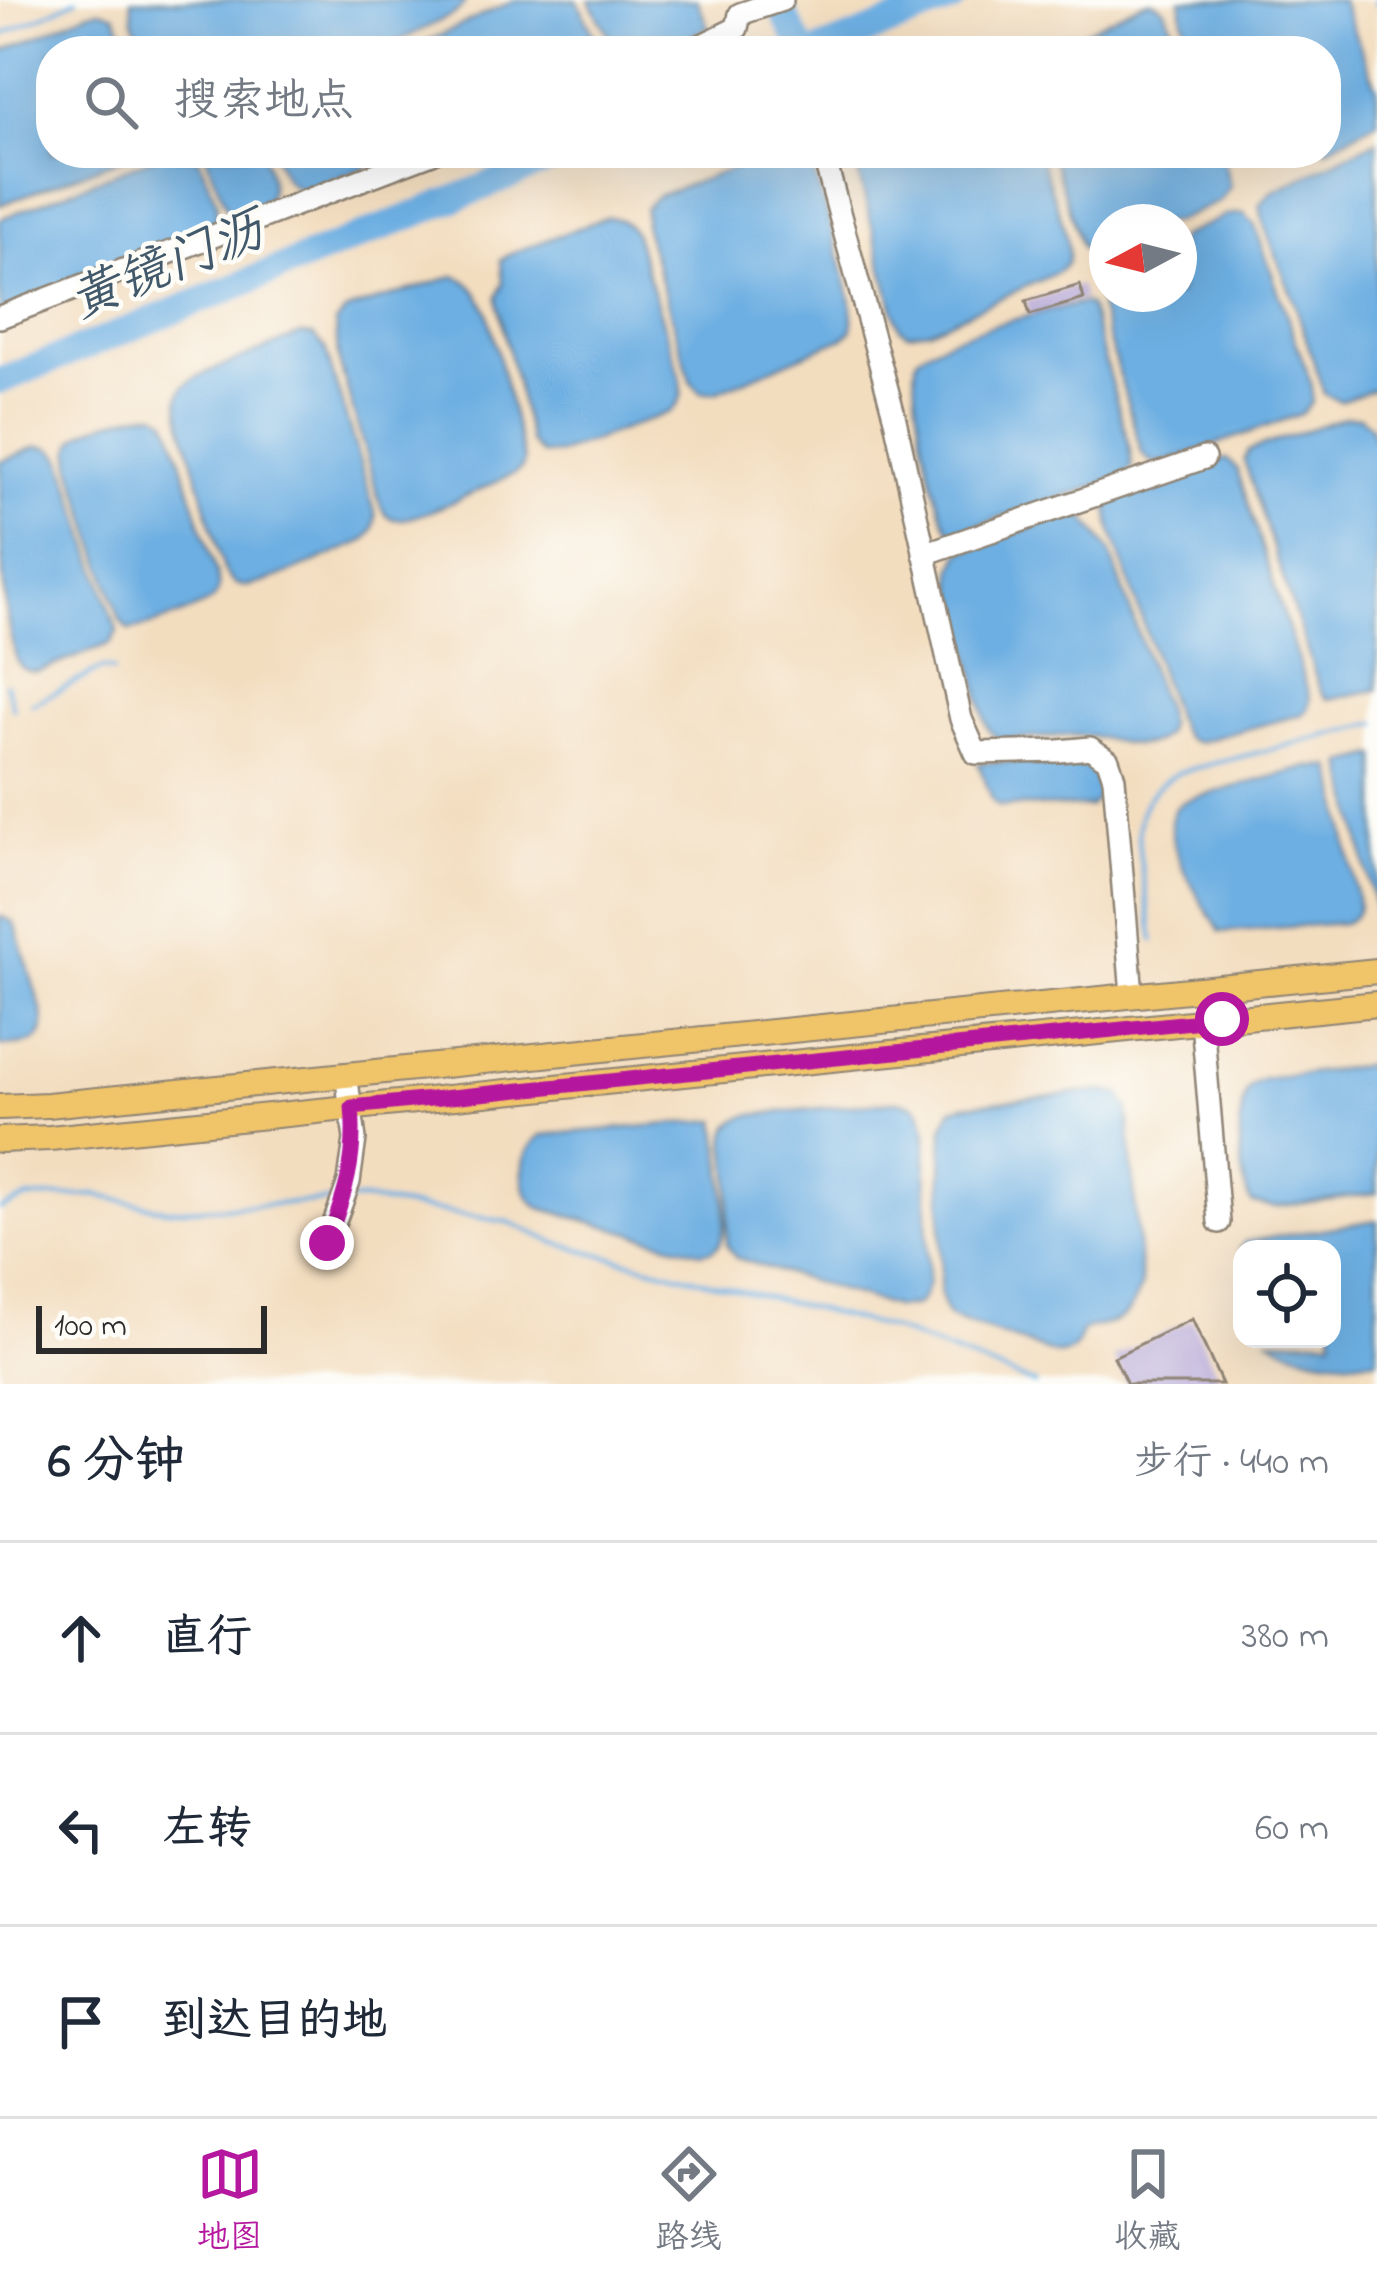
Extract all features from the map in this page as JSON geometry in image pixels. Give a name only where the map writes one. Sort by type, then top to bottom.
[{"type":"main road","points":[[0,1107],[1377,971]]},
{"type":"main road","points":[[0,1140],[1377,1004]]},
{"type":"lane","points":[[721,36],[737,28],[734,7],[782,0]]},
{"type":"lane","points":[[0,317],[392,168]]},
{"type":"lane","points":[[827,168],[894,415],[961,719],[976,753],[1090,748],[1108,760],[1114,778],[1132,995]]},
{"type":"lane","points":[[924,554],[1204,458]]},
{"type":"lane","points":[[1202,1021],[1219,1222]]},
{"type":"lane","points":[[327,1243],[350,1182],[355,1139],[346,1075]]},
{"type":"water","points":[[131,0],[465,0],[454,14],[409,36],[139,36]]},
{"type":"water","points":[[515,0],[577,0],[595,36],[439,36]]},
{"type":"water","points":[[589,0],[697,0],[708,27],[691,36],[609,36]]},
{"type":"water","points":[[1181,0],[1341,0],[1377,88],[1377,121],[1341,141],[1341,36],[1189,36]]},
{"type":"water","points":[[1152,1],[1164,8],[1176,36],[1076,36]]},
{"type":"water","points":[[89,12],[115,15],[124,36],[37,36]]},
{"type":"water","points":[[36,36],[36,168],[95,168],[0,205],[0,53]]},
{"type":"water","points":[[1377,140],[1377,388],[1340,401],[1324,394],[1260,205],[1272,192],[1320,168],[1341,168],[1341,158]]},
{"type":"water","points":[[128,168],[203,168],[217,203],[215,227],[0,313],[0,219]]},
{"type":"water","points":[[211,168],[266,168],[268,196],[231,220]]},
{"type":"water","points":[[280,168],[365,168],[304,190]]},
{"type":"water","points":[[734,168],[811,168],[852,310],[849,333],[716,392],[701,392],[691,382],[645,228],[645,208],[657,196]]},
{"type":"water","points":[[857,168],[1043,168],[1065,234],[1068,256],[1058,272],[929,330],[907,333],[896,318]]},
{"type":"water","points":[[1056,168],[1226,168],[1230,186],[1220,201],[1197,212],[1197,204],[1089,204],[1089,255],[1081,246]]},
{"type":"water","points":[[1243,213],[1254,223],[1312,386],[1312,402],[1301,414],[1170,461],[1151,462],[1142,453],[1101,312],[1197,312],[1197,229]]},
{"type":"water","points":[[607,217],[622,221],[634,232],[680,375],[681,395],[670,412],[557,454],[541,454],[530,442],[498,307],[501,260]]},
{"type":"water","points":[[454,276],[470,285],[487,310],[524,461],[515,473],[454,501],[405,519],[392,518],[381,507],[338,358],[336,323],[354,308]]},
{"type":"water","points":[[1083,303],[1089,306],[1132,467],[1122,477],[956,533],[943,516],[924,446],[916,395],[917,358],[970,332]]},
{"type":"water","points":[[301,334],[313,335],[325,348],[375,525],[364,541],[270,580],[242,586],[224,570],[182,422],[180,396],[196,377]]},
{"type":"water","points":[[156,413],[171,428],[218,589],[214,598],[199,607],[129,630],[120,620],[73,471],[72,449],[79,436],[99,426]]},
{"type":"water","points":[[1360,416],[1370,426],[1377,447],[1377,690],[1327,699],[1320,690],[1244,460],[1256,448]]},
{"type":"water","points":[[36,447],[52,450],[63,461],[117,631],[111,643],[38,672],[21,667],[9,628],[0,482],[0,462]]},
{"type":"water","points":[[1227,459],[1237,469],[1310,699],[1303,714],[1198,742],[1185,737],[1177,723],[1108,507],[1112,499]]},
{"type":"water","points":[[1078,514],[1110,551],[1165,711],[1166,732],[1145,745],[1084,735],[999,738],[986,723],[953,568],[961,552]]},
{"type":"water","points":[[1377,755],[1377,915],[1376,915],[1344,763]]},
{"type":"water","points":[[1070,760],[1083,765],[1094,778],[1099,797],[1090,807],[999,806],[978,763]]},
{"type":"water","points":[[1309,767],[1332,767],[1356,914],[1343,923],[1220,932],[1179,857],[1173,841],[1173,813],[1183,802],[1197,797]]},
{"type":"water","points":[[0,916],[13,922],[17,931],[42,1012],[42,1032],[27,1044],[0,1046]]},
{"type":"water","points":[[1377,1064],[1377,1193],[1274,1207],[1252,1203],[1240,1147],[1241,1113],[1251,1085],[1264,1079]]},
{"type":"water","points":[[1103,1091],[1120,1094],[1128,1108],[1141,1286],[1130,1309],[1117,1321],[1082,1331],[1073,1349],[1061,1354],[952,1318],[940,1294],[943,1128],[951,1109]]},
{"type":"water","points":[[893,1101],[918,1108],[926,1133],[928,1282],[917,1305],[897,1308],[736,1258],[727,1245],[730,1177],[726,1138],[732,1124],[752,1115]]},
{"type":"water","points":[[717,1120],[725,1221],[718,1245],[710,1251],[540,1208],[527,1192],[525,1161],[542,1135]]},
{"type":"water","points":[[1377,1220],[1377,1360],[1322,1357],[1289,1348],[1341,1348],[1341,1240],[1257,1240]]},
{"type":"building","points":[[1080,285],[1084,299],[1030,315],[1026,301]]},
{"type":"building","points":[[1192,1319],[1222,1384],[1127,1384],[1114,1357]]},
{"type":"waterway","points":[[0,36],[76,0]]},
{"type":"waterway","points":[[777,0],[795,36]]},
{"type":"waterway","name":"黄镜门沥","points":[[858,36],[953,0]]},
{"type":"waterway","points":[[1375,0],[1377,4]]},
{"type":"waterway","name":"黄镜门沥","points":[[0,381],[531,168]]},
{"type":"waterway","points":[[866,273],[895,378]]},
{"type":"waterway","points":[[32,704],[103,668],[113,670]]},
{"type":"waterway","points":[[6,684],[13,708]]},
{"type":"waterway","points":[[1154,940],[1138,840],[1141,814],[1153,791],[1180,772],[1377,723]]},
{"type":"waterway","points":[[0,1209],[28,1198],[95,1195],[168,1210],[332,1201]]},
{"type":"waterway","points":[[350,1200],[509,1222],[556,1243],[888,1328],[1035,1384]]},
{"type":"route","points":[[327,1243],[350,1182],[355,1139],[352,1107],[1222,1019]]}]
